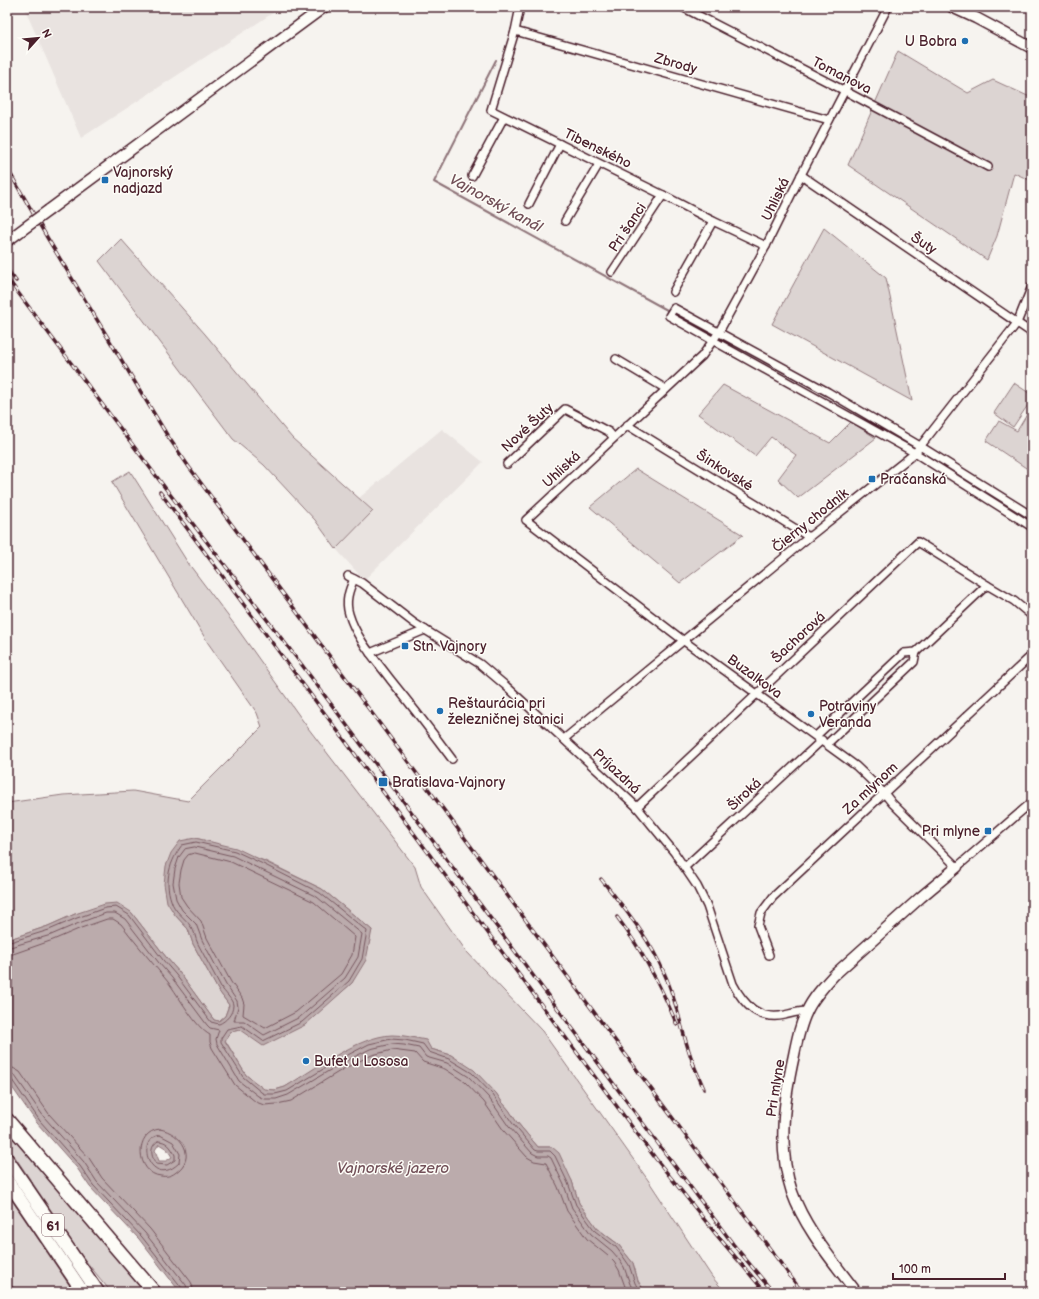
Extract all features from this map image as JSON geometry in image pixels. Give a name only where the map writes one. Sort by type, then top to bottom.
[{"type":"highway","points":[[7,1120],[154,1292]]},
{"type":"main road","name":"61","points":[[7,1159],[98,1292]]},
{"type":"main road","name":"61","points":[[7,1180],[83,1292]]},
{"type":"street","points":[[7,241],[324,7]]},
{"type":"street","points":[[515,31],[520,7]]},
{"type":"street","name":"Tomanova","points":[[682,7],[988,167]]},
{"type":"street","name":"Uhliská","points":[[526,520],[613,437],[702,356],[719,332],[766,246],[888,7]]},
{"type":"street","points":[[952,7],[1032,48]]},
{"type":"street","name":"Tibenského","points":[[515,31],[491,110],[663,195],[714,222],[766,246]]},
{"type":"street","name":"Zbrody","points":[[515,31],[829,120]]},
{"type":"street","points":[[472,176],[504,117]]},
{"type":"street","points":[[528,204],[560,144]]},
{"type":"street","points":[[565,221],[599,164]]},
{"type":"street","name":"Šuty","points":[[801,175],[1032,333]]},
{"type":"street","name":"Pri šanci","points":[[612,272],[663,195]]},
{"type":"street","points":[[673,292],[714,222]]},
{"type":"street","name":"Čierny chodník","points":[[564,739],[809,537],[915,453],[1017,323],[1032,286]]},
{"type":"street","points":[[1032,516],[920,446],[828,392],[674,308],[669,316],[915,453],[1032,527]]},
{"type":"street","points":[[616,359],[666,389]]},
{"type":"street","name":"Nové Šuty","points":[[507,464],[565,409],[609,432],[613,437]]},
{"type":"street","name":"Šinkovské","points":[[627,425],[809,537]]},
{"type":"street","name":"Buzalkova","points":[[526,520],[684,640],[856,766],[957,867]]},
{"type":"street","name":"Šachorová","points":[[637,807],[918,542],[988,585]]},
{"type":"street","name":"Príjazdná","points":[[370,653],[354,627],[348,613],[347,603],[351,577],[425,630],[480,664],[506,686],[637,807],[674,852],[697,886],[707,906],[733,984],[744,1001],[752,1009],[761,1015],[770,1017],[807,1011]]},
{"type":"street","points":[[988,585],[1014,601],[1032,616]]},
{"type":"street","name":"Široká","points":[[822,740],[904,654],[916,652],[988,585]]},
{"type":"street","points":[[425,630],[370,653],[452,759]]},
{"type":"street","name":"Široká","points":[[685,867],[822,740],[914,662],[916,652]]},
{"type":"street","name":"Za mlynom","points":[[769,955],[758,926],[761,913],[773,897],[1032,655]]},
{"type":"street","name":"Pri mlyne","points":[[856,1292],[805,1219],[792,1193],[785,1163],[783,1138],[784,1103],[800,1029],[807,1011],[834,975],[921,897],[1032,802]]},
{"type":"shaded area","points":[[24,7],[282,7],[81,138]]},
{"type":"shaded area","points":[[898,51],[968,93],[993,80],[1032,98],[1032,181],[1014,173],[997,236],[987,260],[848,165]]},
{"type":"shaded area","points":[[824,228],[886,278],[912,401],[772,324]]},
{"type":"shaded area","points":[[121,239],[205,334],[292,438],[373,511],[336,549],[315,520],[264,465],[233,439],[99,261]]},
{"type":"shaded area","points":[[1014,383],[1032,395],[1032,399],[1013,427],[994,413]]},
{"type":"shaded area","points":[[723,385],[830,443],[851,422],[876,438],[798,498],[778,479],[796,455],[771,437],[755,456],[698,414]]},
{"type":"shaded area","points":[[1032,406],[1032,472],[986,441],[999,421],[1017,431]]},
{"type":"shaded area","points":[[442,429],[483,462],[364,580],[336,549],[373,511],[359,498]]},
{"type":"shaded area","points":[[636,469],[743,535],[680,583],[590,507]]},
{"type":"shaded area","points":[[130,471],[188,563],[234,624],[308,728],[415,867],[421,887],[466,951],[542,1031],[648,1180],[712,1277],[725,1292],[645,1292],[638,1281],[633,1263],[618,1244],[597,1228],[579,1203],[572,1181],[552,1147],[538,1147],[516,1121],[496,1093],[451,1055],[431,1049],[367,1041],[338,1055],[285,1087],[275,1090],[264,1090],[246,1075],[225,1040],[230,1032],[240,1030],[338,995],[352,983],[372,930],[322,889],[265,861],[195,838],[175,915],[188,929],[193,944],[218,990],[229,1005],[225,1016],[219,1021],[214,1020],[179,972],[131,912],[75,914],[48,926],[7,940],[7,803],[63,795],[133,791],[188,801],[262,727],[257,713],[208,643],[112,482]]},
{"type":"shaded area","points":[[7,1127],[148,1292],[111,1292],[81,1255],[7,1145]]},
{"type":"shaded area","points":[[7,1193],[74,1292],[22,1292],[7,1284]]},
{"type":"water","name":"Vajnorské jazero","points":[[195,838],[236,848],[322,889],[372,930],[366,960],[352,983],[305,1025],[263,1046],[240,1030],[230,1032],[225,1041],[246,1075],[264,1089],[275,1090],[285,1087],[322,1063],[365,1041],[392,1035],[426,1040],[431,1049],[451,1055],[474,1070],[496,1093],[516,1121],[538,1147],[552,1147],[559,1153],[572,1181],[579,1203],[597,1228],[618,1244],[633,1263],[638,1281],[645,1292],[180,1292],[139,1239],[90,1187],[77,1168],[37,1123],[7,1080],[7,940],[48,926],[75,914],[105,904],[117,903],[131,912],[179,972],[214,1020],[219,1021],[225,1016],[229,1005],[218,990],[193,944],[188,929],[175,915],[167,902],[164,884],[166,866],[171,853],[180,841]],"holes":[[[159,1144],[167,1149],[172,1157],[166,1161],[159,1161],[155,1150]]]},
{"type":"waterway","name":"Vajnorský kanál","points":[[496,60],[434,182],[667,310]]},
{"type":"waterway","name":"Vajnorský kanál","points":[[675,314],[710,333]]},
{"type":"railway","points":[[7,168],[48,239],[167,435],[189,467],[802,1292]]},
{"type":"railway","points":[[7,269],[16,281]]},
{"type":"railway","points":[[7,278],[169,493],[302,665],[733,1244],[773,1292]]},
{"type":"railway","points":[[160,492],[656,1159],[715,1233],[765,1292]]},
{"type":"railway","points":[[601,879],[636,925],[659,962],[673,997],[694,1065]]},
{"type":"railway","points":[[617,917],[635,942],[664,996],[677,1025]]},
{"type":"railway","points":[[692,1061],[704,1089]]},
{"type":"place","name":"U Bobra","points":[[965,41]]},
{"type":"place","name":"Vajnorský nadjazd","points":[[105,180]]},
{"type":"place","name":"Pračanská","points":[[872,479]]},
{"type":"place","name":"Stn. Vajnory","points":[[405,646]]},
{"type":"place","name":"Reštaurácia pri železničnej stanici","points":[[440,711]]},
{"type":"place","name":"Potraviny Veranda","points":[[811,714]]},
{"type":"place","name":"Bratislava-Vajnory","points":[[383,782]]},
{"type":"place","name":"Pri mlyne","points":[[988,831]]},
{"type":"place","name":"Bufet u Lososa","points":[[306,1061]]}]
